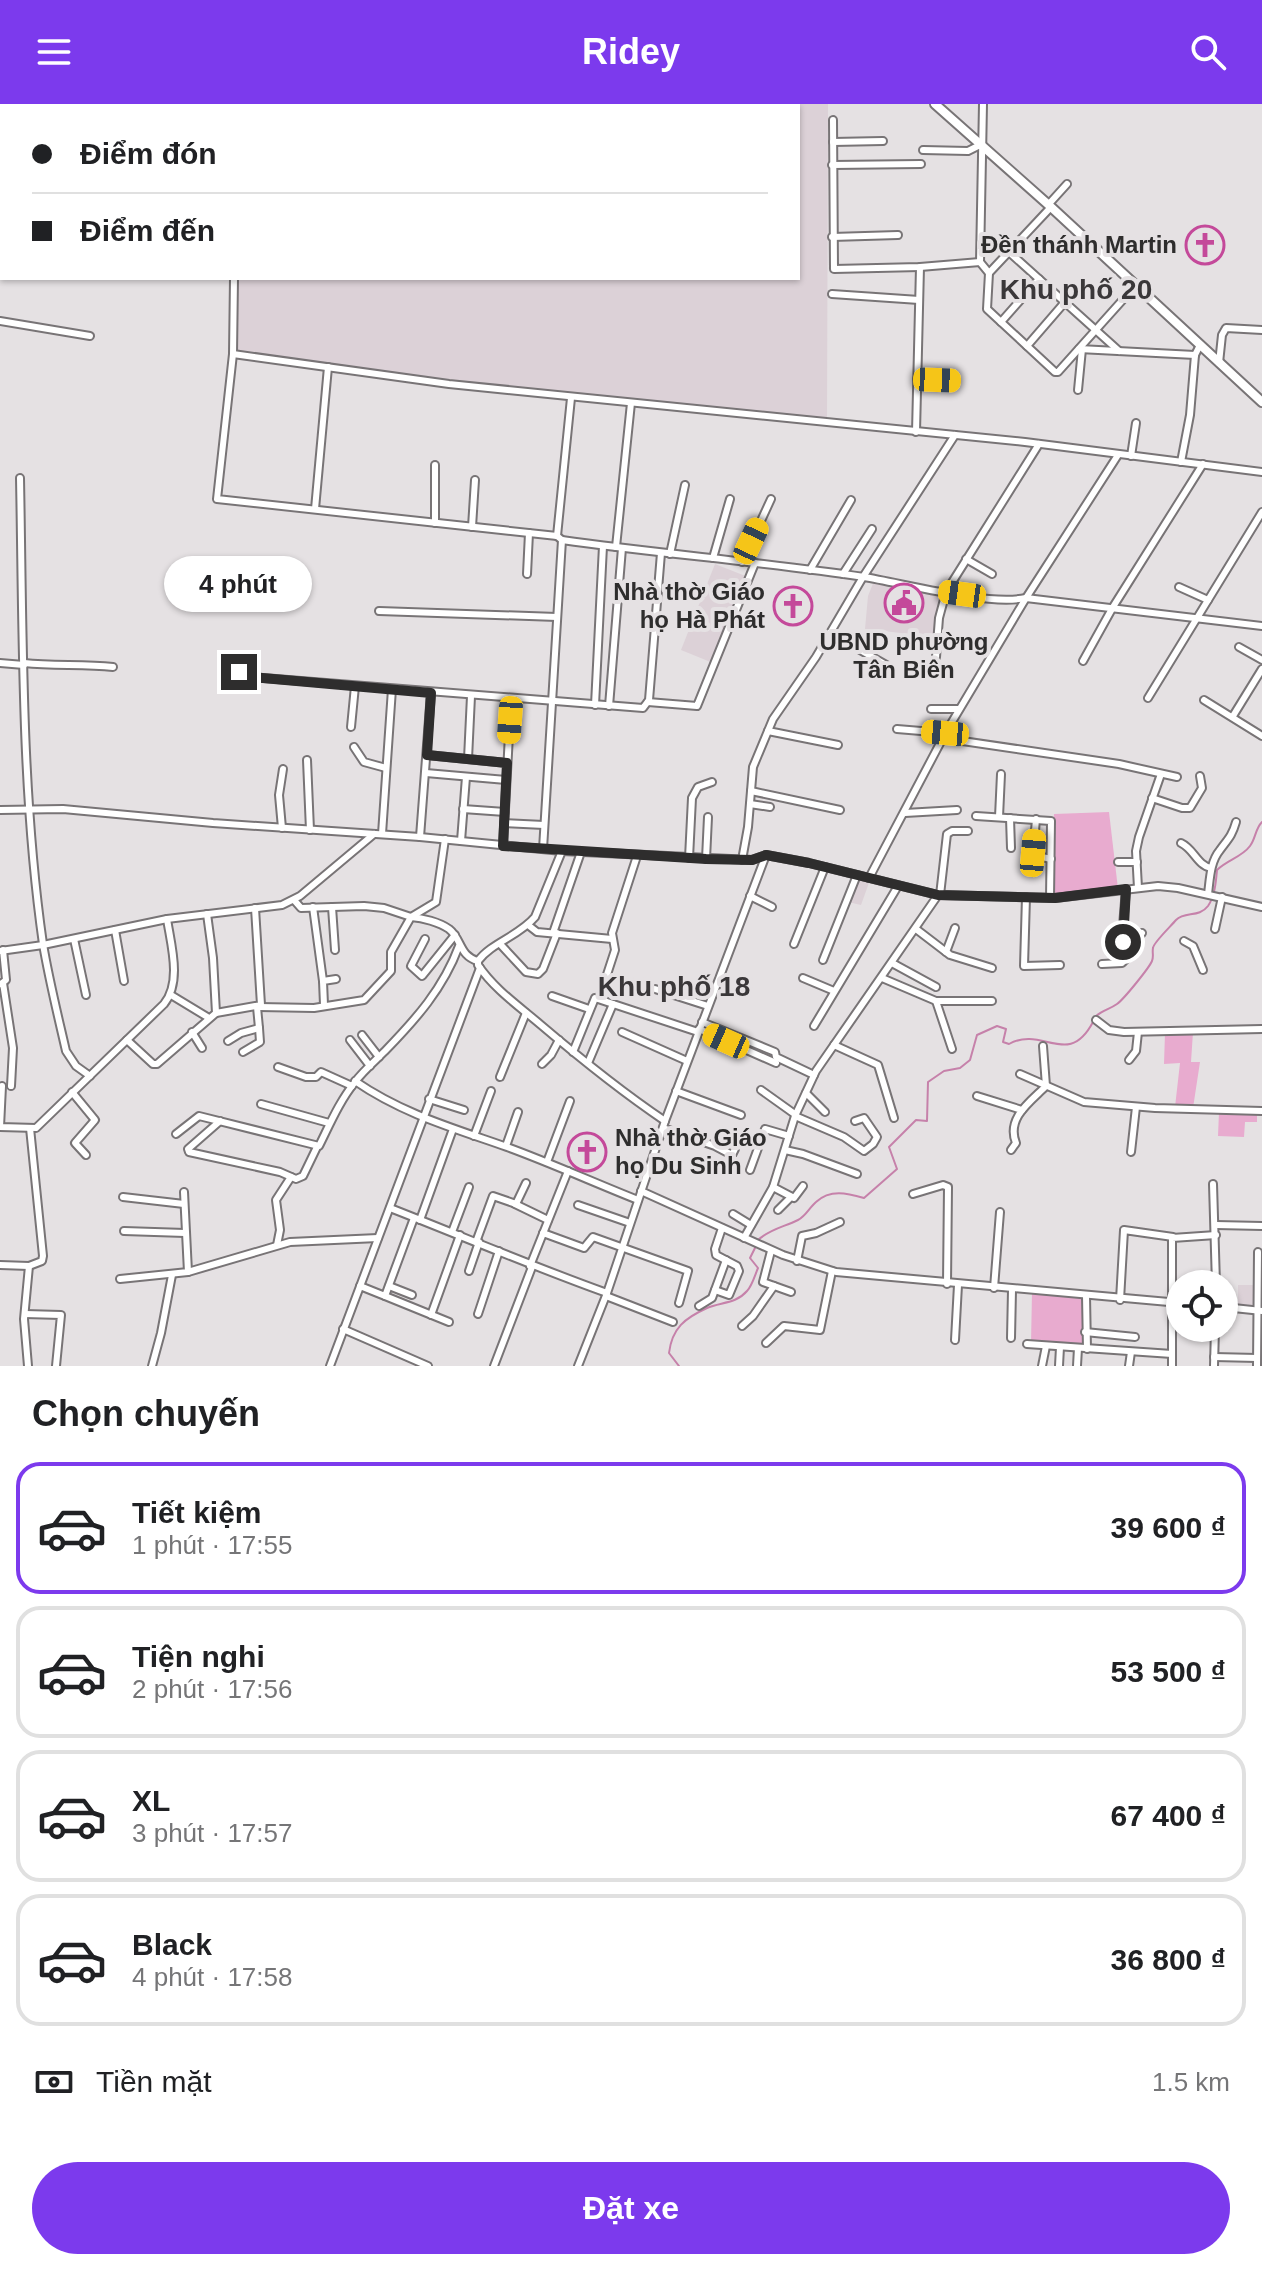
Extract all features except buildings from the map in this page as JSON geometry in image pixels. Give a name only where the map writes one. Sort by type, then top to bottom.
[{"type":"main road","points":[[935,104],[1262,402]]},
{"type":"street","points":[[983,104],[980,262],[989,273]]},
{"type":"street","points":[[833,120],[833,268],[920,267],[980,262]]},
{"type":"street","points":[[833,142],[883,141]]},
{"type":"street","points":[[923,150],[971,151],[981,146]]},
{"type":"street","points":[[832,165],[921,164]]},
{"type":"street","points":[[1067,184],[989,273],[987,309],[1056,373],[1136,285]]},
{"type":"street","points":[[832,237],[898,235]]},
{"type":"street","points":[[1009,252],[1119,351]]},
{"type":"street","points":[[916,432],[920,267]]},
{"type":"street","points":[[1001,322],[1039,279]]},
{"type":"street","points":[[234,280],[233,354],[217,499],[529,533],[603,546],[843,574],[946,592],[1113,607],[1262,626]]},
{"type":"street","points":[[832,294],[919,300]]},
{"type":"street","points":[[1027,346],[1065,302]]},
{"type":"street","points":[[0,321],[90,336]]},
{"type":"street","points":[[1219,363],[1222,335],[1226,328],[1262,330]]},
{"type":"street","points":[[1181,462],[1190,415],[1195,355],[1200,345]]},
{"type":"street","points":[[1081,349],[1195,355]]},
{"type":"street","points":[[1078,390],[1081,349]]},
{"type":"street","points":[[233,354],[571,398],[955,435],[1262,472]]},
{"type":"street","points":[[315,509],[328,367]]},
{"type":"street","points":[[917,379],[956,381]]},
{"type":"street","points":[[543,849],[559,538],[571,398]]},
{"type":"street","points":[[609,706],[631,403]]},
{"type":"street","points":[[1131,456],[1136,423]]},
{"type":"street","points":[[742,860],[753,767],[773,719],[955,435]]},
{"type":"street","points":[[936,657],[939,618],[946,592],[1039,444]]},
{"type":"street","points":[[869,878],[959,709],[1118,455]]},
{"type":"street","points":[[1083,661],[1113,607],[1203,464]]},
{"type":"street","points":[[435,465],[435,523]]},
{"type":"street","points":[[20,478],[24,718],[35,877],[43,945],[66,1051],[76,1066],[90,1076]]},
{"type":"street","points":[[472,527],[475,480]]},
{"type":"street","points":[[670,554],[685,485]]},
{"type":"street","points":[[713,558],[730,499]]},
{"type":"street","points":[[742,562],[771,499]]},
{"type":"street","points":[[810,570],[851,500]]},
{"type":"street","points":[[1148,698],[1262,512]]},
{"type":"street","points":[[843,574],[872,529]]},
{"type":"street","points":[[527,574],[529,533]]},
{"type":"street","points":[[595,705],[603,546]]},
{"type":"street","points":[[238,671],[251,677],[641,709],[648,702],[661,553]]},
{"type":"street","points":[[966,559],[992,574]]},
{"type":"street","points":[[648,702],[697,706],[755,563]]},
{"type":"street","points":[[1179,587],[1208,600]]},
{"type":"street","points":[[379,611],[557,617]]},
{"type":"street","points":[[830,633],[890,667]]},
{"type":"street","points":[[1239,647],[1262,660]]},
{"type":"street","points":[[0,663],[113,667]]},
{"type":"street","points":[[1233,716],[1262,669]]},
{"type":"street","points":[[351,727],[355,686]]},
{"type":"street","points":[[11,1086],[13,1048],[1,984],[6,980],[1,950],[43,945],[167,919],[282,905],[294,900],[378,834],[392,689]]},
{"type":"street","points":[[420,837],[431,693]]},
{"type":"street","points":[[468,759],[471,696]]},
{"type":"street","points":[[503,846],[511,698]]},
{"type":"street","points":[[1204,700],[1262,736]]},
{"type":"street","points":[[931,709],[959,709]]},
{"type":"street","points":[[897,729],[1177,777]]},
{"type":"street","points":[[768,731],[838,745]]},
{"type":"street","points":[[354,747],[364,762],[386,768]]},
{"type":"street","points":[[427,755],[507,763]]},
{"type":"street","points":[[1130,767],[1134,756]]},
{"type":"street","points":[[307,760],[310,830]]},
{"type":"street","points":[[282,828],[279,795],[283,769]]},
{"type":"street","points":[[426,773],[506,780]]},
{"type":"street","points":[[999,817],[1001,774]]},
{"type":"street","points":[[1138,888],[1139,837],[1161,774]]},
{"type":"street","points":[[1152,798],[1190,808],[1202,788],[1200,776]]},
{"type":"street","points":[[461,841],[466,777]]},
{"type":"street","points":[[689,858],[692,798],[698,787],[712,782]]},
{"type":"street","points":[[751,791],[840,810]]},
{"type":"street","points":[[750,804],[770,807]]},
{"type":"street","points":[[0,810],[63,809],[637,856],[757,860],[766,855],[939,895],[1050,898],[1170,887],[1262,907]]},
{"type":"street","points":[[463,809],[505,812]]},
{"type":"street","points":[[904,813],[957,810]]},
{"type":"street","points":[[976,816],[1047,820],[1052,823],[1050,898]]},
{"type":"street","points":[[706,859],[708,817]]},
{"type":"street","points":[[1010,818],[1011,848]]},
{"type":"street","points":[[1036,819],[1033,855],[1051,859]]},
{"type":"street","points":[[1215,929],[1211,868],[1219,851],[1232,836],[1236,822]]},
{"type":"street","points":[[504,823],[544,825]]},
{"type":"street","points":[[744,1238],[773,1187],[795,1116],[814,1075],[939,895],[947,834],[968,831]]},
{"type":"street","points":[[127,1040],[155,1064],[212,1016],[258,1007],[276,1009],[364,1000],[391,971],[391,952],[411,917],[436,902],[445,839]]},
{"type":"street","points":[[1181,843],[1188,846],[1202,865],[1211,868]]},
{"type":"street","points":[[330,1366],[479,964],[486,952],[528,925],[542,904],[562,851]]},
{"type":"street","points":[[501,945],[526,972],[542,972],[581,852]]},
{"type":"street","points":[[578,1366],[687,1061],[766,855]]},
{"type":"street","points":[[599,999],[615,950],[612,939],[615,922],[637,856]]},
{"type":"street","points":[[1118,862],[1137,862]]},
{"type":"street","points":[[794,944],[825,867]]},
{"type":"street","points":[[823,960],[857,875]]},
{"type":"street","points":[[814,1026],[898,886]]},
{"type":"street","points":[[1102,964],[1126,961],[1129,949],[1122,938],[1126,889]]},
{"type":"street","points":[[750,896],[772,907]]},
{"type":"street","points":[[1026,897],[1024,966],[1060,965]]},
{"type":"street","points":[[294,900],[301,908],[384,908],[447,928],[455,935],[468,958],[479,964],[526,1013],[664,1124],[732,1155],[735,1149]]},
{"type":"street","points":[[313,907],[324,1005]]},
{"type":"street","points":[[332,907],[335,950]]},
{"type":"street","points":[[243,1052],[260,1042],[258,1007],[261,1001],[255,908]]},
{"type":"street","points":[[207,914],[213,958],[212,1016]]},
{"type":"street","points":[[2,1086],[0,1127],[30,1128],[45,1122],[57,1105],[127,1040],[171,995],[173,960],[167,919]]},
{"type":"street","points":[[528,925],[534,931],[612,939]]},
{"type":"street","points":[[946,952],[955,928]]},
{"type":"street","points":[[916,929],[946,952],[992,968]]},
{"type":"street","points":[[115,930],[124,981]]},
{"type":"street","points":[[1122,938],[1136,940],[1142,933]]},
{"type":"street","points":[[425,939],[411,966],[422,976],[455,935]]},
{"type":"street","points":[[74,939],[86,995]]},
{"type":"street","points":[[1184,941],[1193,946],[1203,970]]},
{"type":"street","points":[[220,1121],[188,1149],[189,1152],[291,1177],[303,1176],[329,1123],[354,1083],[435,996],[459,946]]},
{"type":"street","points":[[892,963],[936,987]]},
{"type":"street","points":[[803,978],[834,991]]},
{"type":"street","points":[[882,978],[936,1001],[992,1001]]},
{"type":"street","points":[[323,981],[336,979]]},
{"type":"street","points":[[655,989],[708,1006]]},
{"type":"street","points":[[171,995],[212,1016]]},
{"type":"street","points":[[552,996],[589,1009]]},
{"type":"street","points":[[573,1052],[594,998],[775,1052],[776,1057],[814,1075]]},
{"type":"street","points":[[936,1001],[952,1049]]},
{"type":"street","points":[[588,1063],[613,1004]]},
{"type":"street","points":[[500,1077],[526,1013]]},
{"type":"street","points":[[1096,1020],[1109,1030],[1138,1032],[1262,1029]]},
{"type":"street","points":[[228,1041],[259,1028]]},
{"type":"street","points":[[700,1028],[776,1063]]},
{"type":"street","points":[[192,1032],[202,1048]]},
{"type":"street","points":[[622,1032],[687,1061]]},
{"type":"street","points":[[1129,1060],[1136,1051],[1138,1032]]},
{"type":"street","points":[[362,1035],[379,1057]]},
{"type":"street","points":[[0,1037],[10,1037]]},
{"type":"street","points":[[350,1040],[370,1066]]},
{"type":"street","points":[[542,1064],[559,1040]]},
{"type":"street","points":[[834,1045],[878,1065],[894,1118]]},
{"type":"street","points":[[1011,1150],[1016,1143],[1010,1137],[1015,1120],[1046,1086],[1043,1046]]},
{"type":"street","points":[[278,1067],[310,1078],[321,1072],[354,1083],[422,1119],[506,1146],[638,1200]]},
{"type":"street","points":[[1020,1074],[1080,1102],[1262,1111]]},
{"type":"street","points":[[761,1090],[795,1116],[844,1137],[864,1151],[877,1137],[864,1118],[855,1121]]},
{"type":"street","points":[[474,1136],[491,1091]]},
{"type":"street","points":[[676,1091],[741,1115]]},
{"type":"street","points":[[72,1092],[95,1120],[74,1145],[86,1155]]},
{"type":"street","points":[[806,1093],[825,1112]]},
{"type":"street","points":[[977,1096],[1022,1110]]},
{"type":"street","points":[[429,1099],[464,1110]]},
{"type":"street","points":[[547,1162],[570,1101]]},
{"type":"street","points":[[261,1104],[329,1123]]},
{"type":"street","points":[[1131,1152],[1136,1107]]},
{"type":"street","points":[[506,1146],[518,1112]]},
{"type":"street","points":[[176,1134],[199,1116],[317,1147]]},
{"type":"street","points":[[0,1265],[29,1266],[40,1263],[43,1256],[30,1128]]},
{"type":"street","points":[[385,1296],[453,1129]]},
{"type":"street","points":[[750,1170],[765,1129],[789,1136]]},
{"type":"street","points":[[785,1150],[857,1174]]},
{"type":"street","points":[[505,1366],[494,1364],[568,1171]]},
{"type":"street","points":[[277,1245],[280,1224],[276,1200],[291,1177]]},
{"type":"street","points":[[515,1204],[526,1183]]},
{"type":"street","points":[[1213,1184],[1216,1270]]},
{"type":"street","points":[[913,1194],[943,1185],[948,1187],[947,1284]]},
{"type":"street","points":[[773,1187],[796,1198],[803,1186]]},
{"type":"street","points":[[431,1315],[469,1187]]},
{"type":"street","points":[[641,1191],[771,1251],[832,1271],[1166,1303]]},
{"type":"street","points":[[184,1192],[188,1272]]},
{"type":"street","points":[[469,1271],[493,1195],[548,1220]]},
{"type":"street","points":[[123,1197],[184,1204]]},
{"type":"street","points":[[778,1210],[791,1197]]},
{"type":"street","points":[[578,1205],[630,1223]]},
{"type":"street","points":[[390,1208],[673,1322]]},
{"type":"street","points":[[994,1288],[1000,1212]]},
{"type":"street","points":[[733,1214],[751,1225]]},
{"type":"street","points":[[797,1261],[802,1236],[840,1222]]},
{"type":"street","points":[[1216,1225],[1262,1226]]},
{"type":"street","points":[[715,1290],[727,1295],[731,1293],[739,1268],[716,1255],[722,1228]]},
{"type":"street","points":[[1120,1300],[1124,1230],[1174,1237],[1216,1235]]},
{"type":"street","points":[[124,1231],[185,1233]]},
{"type":"street","points":[[543,1233],[584,1248],[592,1237],[688,1271],[679,1303]]},
{"type":"street","points":[[1171,1270],[1171,1243],[1174,1237]]},
{"type":"street","points":[[120,1279],[188,1272],[290,1242],[378,1238]]},
{"type":"street","points":[[478,1314],[499,1251]]},
{"type":"street","points":[[771,1251],[763,1282],[791,1292]]},
{"type":"street","points":[[1214,1357],[1257,1362],[1260,1310],[1258,1252]]},
{"type":"street","points":[[699,1306],[712,1298],[726,1260]]},
{"type":"street","points":[[28,1366],[25,1314],[29,1266]]},
{"type":"street","points":[[766,1343],[784,1326],[813,1332],[820,1330],[832,1271]]},
{"type":"street","points":[[152,1366],[172,1275]]},
{"type":"street","points":[[955,1340],[958,1285]]},
{"type":"street","points":[[360,1286],[449,1322]]},
{"type":"street","points":[[389,1286],[412,1295]]},
{"type":"street","points":[[742,1326],[774,1286]]},
{"type":"street","points":[[1011,1338],[1012,1290]]},
{"type":"street","points":[[1086,1296],[1087,1349]]},
{"type":"street","points":[[1238,1308],[1260,1310]]},
{"type":"street","points":[[25,1314],[61,1315],[56,1366]]},
{"type":"street","points":[[343,1329],[428,1366]]},
{"type":"street","points":[[1085,1332],[1135,1337]]},
{"type":"street","points":[[1172,1342],[1172,1366]]},
{"type":"street","points":[[1214,1366],[1215,1342]]},
{"type":"street","points":[[1027,1344],[1172,1354]]},
{"type":"street","points":[[1042,1366],[1046,1346]]},
{"type":"street","points":[[1059,1366],[1060,1347]]},
{"type":"street","points":[[1077,1366],[1078,1348]]},
{"type":"street","points":[[1129,1366],[1131,1352]]},
{"type":"shaded area","points":[[800,104],[828,104],[827,422],[450,383],[234,353],[236,280],[800,280]]},
{"type":"shaded area","points":[[715,564],[748,577],[713,663],[681,650]]},
{"type":"shaded area","name":"UBND phường Tân Biên","points":[[874,581],[943,593],[935,653],[899,651],[901,633],[865,629],[868,596]]},
{"type":"shaded area","points":[[1109,812],[1118,889],[1051,896],[1054,814]]},
{"type":"shaded area","points":[[858,876],[870,880],[861,905],[848,902]]},
{"type":"shaded area","points":[[1193,1032],[1191,1062],[1200,1062],[1193,1108],[1175,1107],[1180,1063],[1164,1064],[1165,1033]]},
{"type":"shaded area","points":[[1219,1112],[1257,1112],[1257,1122],[1245,1122],[1244,1137],[1218,1136]]},
{"type":"shaded area","points":[[1238,1285],[1256,1285],[1256,1308],[1238,1306]]},
{"type":"shaded area","points":[[1032,1293],[1084,1298],[1085,1347],[1031,1343]]},
{"type":"waterway","points":[[1096,1016],[1117,1004],[1130,990],[1152,961],[1156,942],[1176,920],[1208,906],[1214,893],[1217,870],[1247,850],[1262,822]]},
{"type":"waterway","points":[[758,1240],[801,1218],[827,1195],[845,1194],[864,1198],[897,1169],[889,1147],[916,1120],[927,1121],[928,1082],[944,1071],[960,1068],[970,1060],[977,1035],[997,1026],[1006,1029],[1003,1042],[1009,1044],[1033,1039],[1064,1045],[1084,1036],[1093,1022]]},
{"type":"waterway","points":[[679,1366],[669,1353],[677,1330],[699,1312],[733,1301],[747,1291],[758,1268],[750,1258],[756,1246]]},
{"type":"place","name":"Đền thánh Martin","points":[[1205,245]]},
{"type":"place","name":"UBND phường Tân Biên","points":[[904,603]]},
{"type":"place","name":"Nhà thờ Giáo họ Hà Phát","points":[[793,606]]},
{"type":"place","name":"Nhà thờ Giáo họ Du Sinh","points":[[587,1152]]},
{"type":"district","name":"Khu phố 20","points":[[1076,289]]},
{"type":"district","name":"Khu phố 18","points":[[674,986]]},
{"type":"route","points":[[239,672],[251,677],[431,693],[427,755],[507,763],[503,846],[706,859],[757,860],[766,855],[938,895],[1055,898],[1126,889],[1123,942]]}]
